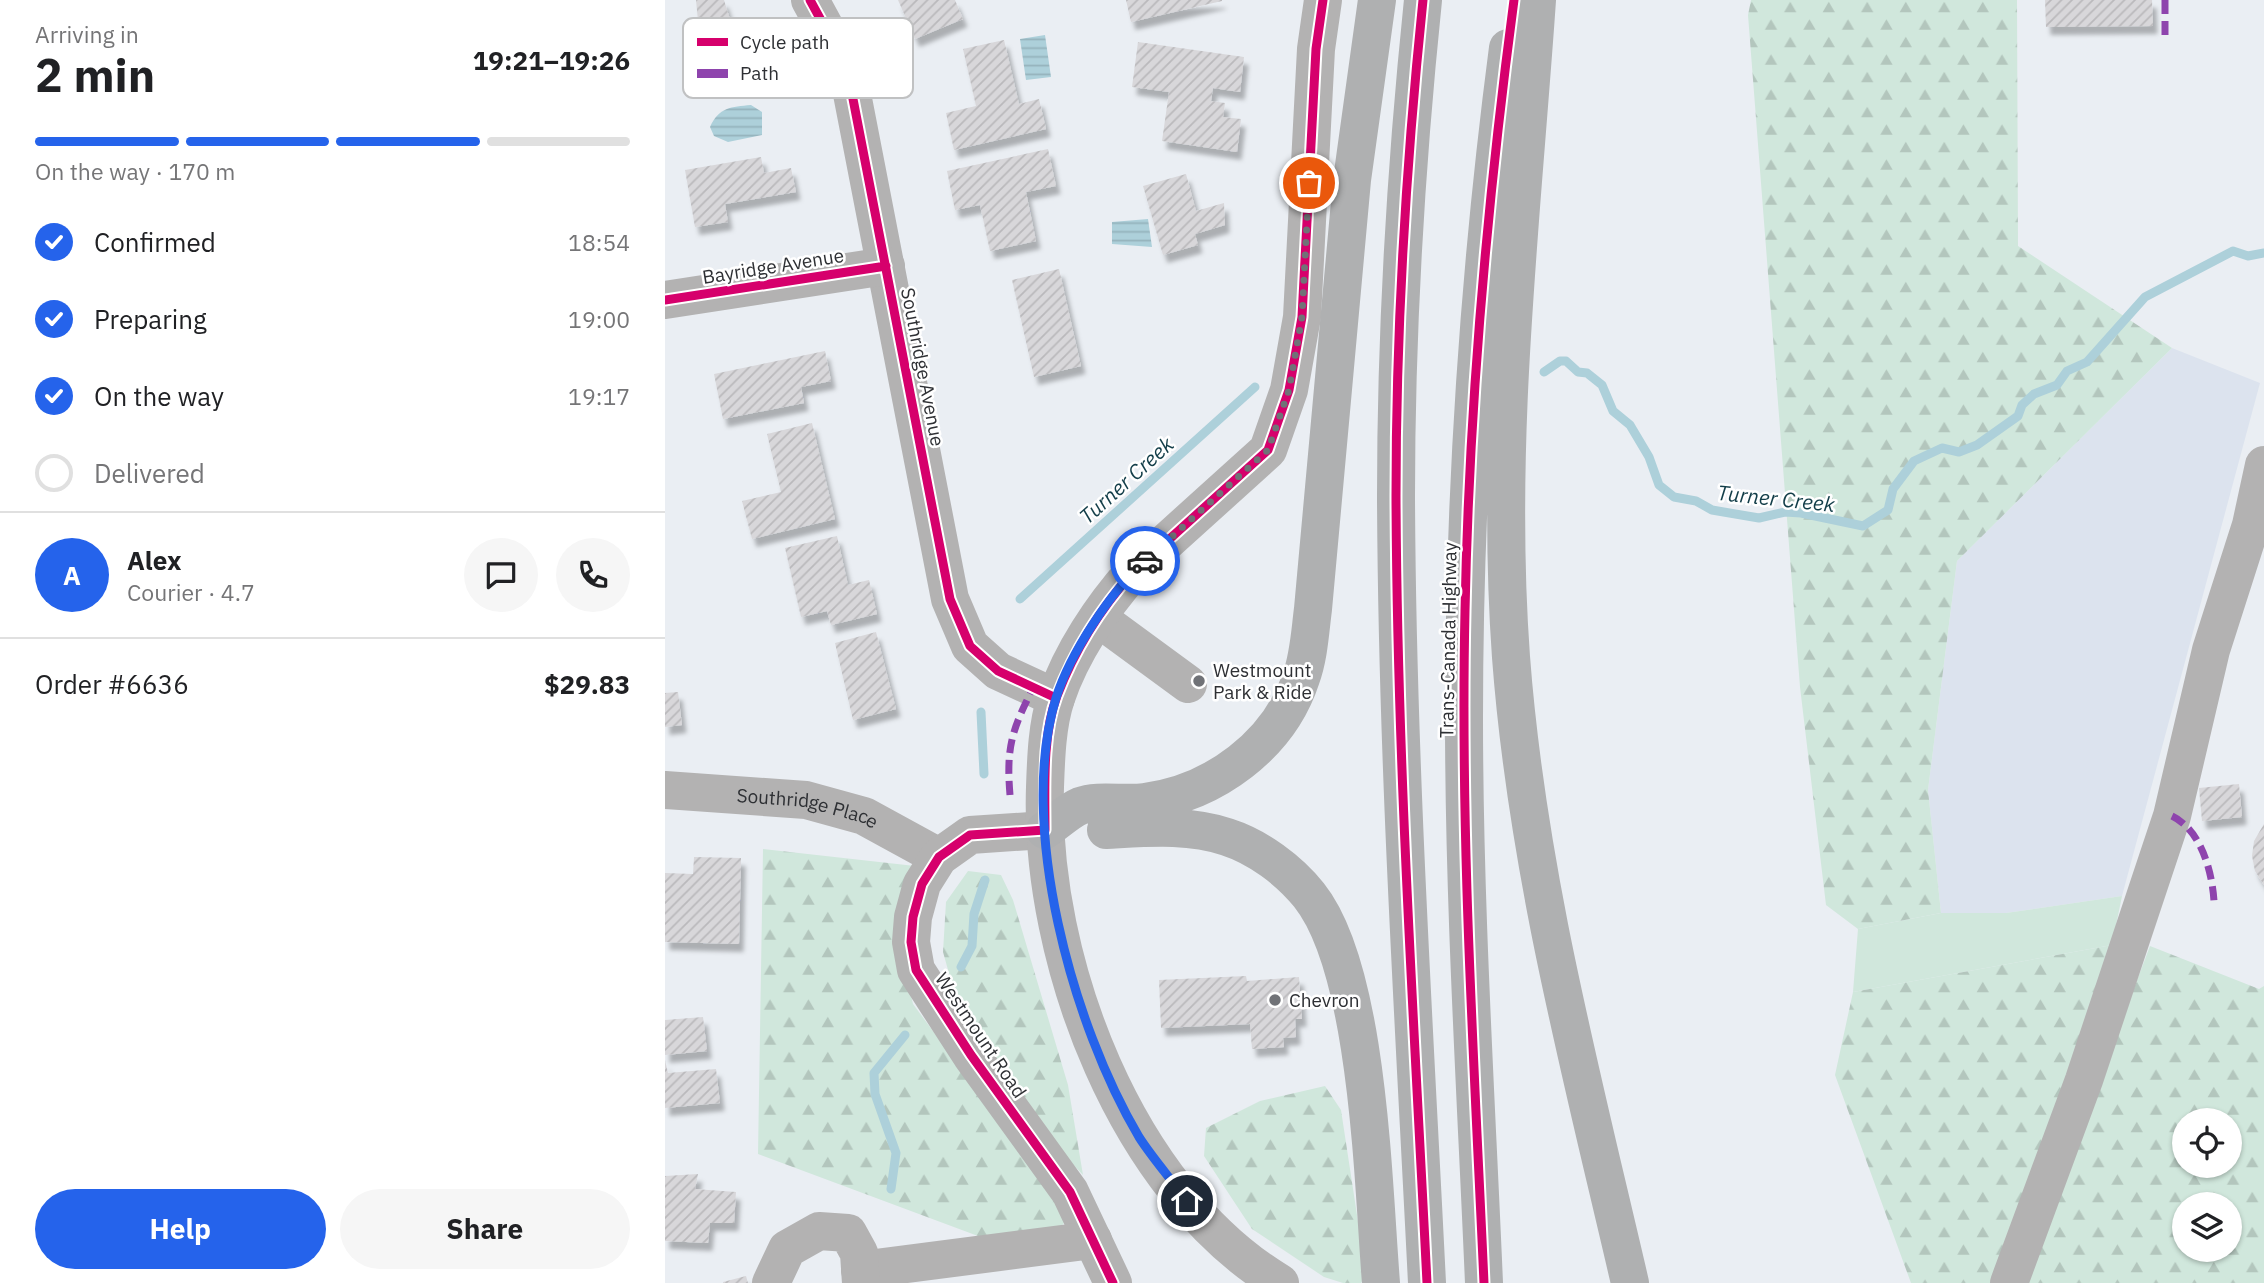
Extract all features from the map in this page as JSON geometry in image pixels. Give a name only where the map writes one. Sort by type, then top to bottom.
[{"type":"highway","points":[[1045,831],[1081,806],[1145,802],[1175,796],[1209,783],[1240,764],[1267,739],[1286,712],[1301,678],[1313,609],[1352,180],[1377,0]]},
{"type":"highway","points":[[1423,0],[1403,258],[1396,493],[1400,716],[1427,1283]]},
{"type":"highway","name":"Trans-Canada Highway","points":[[1484,1283],[1465,832],[1465,613],[1473,397],[1492,184],[1514,0]]},
{"type":"highway","points":[[1537,0],[1521,178],[1510,390],[1507,536],[1511,656],[1521,755],[1542,896],[1630,1283]]},
{"type":"highway","points":[[1045,831],[1167,827],[1229,837],[1284,870],[1310,896],[1328,928],[1341,962],[1350,1001],[1366,1108],[1381,1283]]},
{"type":"street","name":"Southridge Avenue","points":[[810,0],[820,18]]},
{"type":"street","points":[[1280,1283],[1203,1222],[1140,1138],[1094,1045],[1065,954],[1050,888],[1045,831],[1046,762],[1056,698],[1098,618],[1133,572],[1268,450],[1289,390],[1302,317],[1316,49],[1323,0]]},
{"type":"street","name":"Southridge Avenue","points":[[853,98],[950,599],[970,646],[999,671],[1056,698]]},
{"type":"street","name":"Bayridge Avenue","points":[[665,300],[886,266]]},
{"type":"street","points":[[2009,1283],[2084,1080],[2172,816],[2211,650],[2251,525],[2264,465]]},
{"type":"street","points":[[1098,618],[1188,684]]},
{"type":"street","name":"Southridge Place","points":[[665,790],[806,800],[864,816],[939,857]]},
{"type":"street","name":"Westmount Road","points":[[1045,831],[970,835],[939,857],[922,884],[913,917],[911,942],[916,970],[971,1055],[1070,1192],[1103,1261]]},
{"type":"street","points":[[771,1283],[787,1249],[819,1231],[848,1233],[859,1253],[860,1276],[982,1264],[1103,1261]]},
{"type":"street","points":[[904,1283],[982,1264]]},
{"type":"shaded area","points":[[2172,348],[2260,383],[2122,896],[2006,913],[1941,913],[1928,790],[1957,561]]},
{"type":"green space","points":[[1751,0],[2017,0],[2018,246],[2172,348],[1957,561],[1928,790],[1941,913],[1858,929],[1826,905],[1800,687],[1748,15]]},
{"type":"green space","points":[[763,849],[915,866],[896,933],[913,1004],[1062,1206],[1064,1223],[1051,1237],[986,1239],[758,1154]]},
{"type":"green space","points":[[968,871],[1001,875],[1013,900],[1068,1085],[1083,1175],[1042,1131],[957,1002],[943,952],[946,902]]},
{"type":"green space","points":[[2122,896],[2112,945],[1853,992],[1858,929],[1941,913],[2006,913]]},
{"type":"green space","points":[[2112,945],[1995,1283],[1911,1283],[1835,1075],[1853,992]]},
{"type":"green space","points":[[2150,946],[2259,989],[2264,986],[2264,1283],[2022,1283]]},
{"type":"green space","points":[[1325,1086],[1341,1110],[1366,1274],[1361,1283],[1343,1283],[1324,1277],[1252,1229],[1204,1156],[1206,1128],[1260,1101]]},
{"type":"water","points":[[1045,35],[1051,77],[1026,80],[1020,39]]},
{"type":"water","points":[[751,105],[762,112],[762,135],[728,142],[714,136],[710,127],[717,115],[732,108]]},
{"type":"water","points":[[1148,219],[1152,247],[1112,244],[1112,222]]},
{"type":"building","points":[[696,0],[724,0],[730,18],[698,18]]},
{"type":"building","points":[[898,0],[955,0],[963,19],[915,39],[913,18],[906,18]]},
{"type":"building","points":[[1126,0],[1222,0],[1222,1],[1131,22]]},
{"type":"building","points":[[2045,0],[2152,0],[2153,26],[2046,27]]},
{"type":"building","points":[[1004,40],[1019,104],[1039,99],[1046,129],[954,150],[946,113],[976,106],[963,49]]},
{"type":"building","points":[[1138,42],[1244,57],[1240,92],[1213,88],[1211,101],[1225,103],[1223,117],[1241,119],[1237,152],[1162,141],[1169,92],[1132,87]]},
{"type":"building","points":[[1048,149],[1056,186],[1026,192],[1036,241],[990,251],[980,205],[955,210],[947,171]]},
{"type":"building","points":[[761,157],[764,173],[791,168],[796,192],[725,204],[728,222],[695,227],[685,170]]},
{"type":"building","points":[[1186,174],[1196,211],[1224,203],[1225,225],[1195,234],[1198,245],[1163,255],[1143,186]]},
{"type":"building","points":[[1059,269],[1081,366],[1034,377],[1012,280]]},
{"type":"building","points":[[825,351],[831,381],[801,387],[804,403],[723,419],[714,374]]},
{"type":"building","points":[[812,423],[835,519],[752,539],[742,501],[781,492],[767,434]]},
{"type":"building","points":[[837,536],[848,585],[869,580],[877,614],[831,625],[827,611],[801,617],[785,548]]},
{"type":"building","points":[[876,632],[896,709],[853,720],[835,643]]},
{"type":"building","points":[[678,692],[682,725],[665,727],[665,693]]},
{"type":"building","points":[[2239,784],[2242,817],[2202,821],[2199,788]]},
{"type":"building","points":[[2264,824],[2264,885],[2255,871],[2252,856],[2254,841]]},
{"type":"building","points":[[694,857],[741,858],[739,944],[665,942],[665,873],[693,874]]},
{"type":"building","points":[[1246,976],[1247,981],[1299,977],[1302,1019],[1295,1019],[1296,1037],[1283,1038],[1284,1047],[1252,1049],[1250,1024],[1161,1028],[1159,980]]},
{"type":"building","points":[[703,1017],[707,1051],[665,1055],[665,1020]]},
{"type":"building","points":[[665,1060],[668,1073],[716,1069],[720,1103],[665,1108]]},
{"type":"building","points":[[698,1174],[695,1189],[736,1192],[734,1223],[710,1223],[708,1243],[665,1241],[665,1176]]},
{"type":"building","points":[[746,1276],[748,1283],[723,1283],[723,1282]]},
{"type":"waterway","name":"Turner Creek","points":[[1544,372],[1560,361],[1566,361],[1578,372],[1587,373],[1602,385],[1613,411],[1630,425],[1649,457],[1659,485],[1674,497],[1696,501],[1712,510],[1759,518],[1785,512],[1801,513],[1863,526],[1888,510],[1893,489],[1914,461],[1942,448],[1959,452],[1977,445],[2018,416],[2022,405],[2034,394],[2057,385],[2067,371],[2087,362],[2145,297],[2233,251],[2248,256],[2264,253]]},
{"type":"waterway","name":"Turner Creek","points":[[1020,599],[1255,387]]},
{"type":"waterway","name":"Turner Creek","points":[[981,712],[984,774]]},
{"type":"waterway","name":"Turner Creek","points":[[961,967],[972,946],[974,914],[985,880]]},
{"type":"waterway","name":"Turner Creek","points":[[891,1189],[896,1153],[875,1094],[874,1073],[905,1035]]},
{"type":"marked path","points":[[2165,0],[2165,42]]},
{"type":"marked path","points":[[1010,795],[1009,764],[1012,739],[1033,688]]},
{"type":"marked path","points":[[2172,816],[2182,822],[2198,841],[2211,877],[2214,901]]},
{"type":"cycle path","points":[[810,0],[820,18]]},
{"type":"cycle path","points":[[1113,1283],[1070,1192],[971,1055],[916,970],[911,942],[913,917],[922,884],[939,857],[970,835],[1045,830],[1045,762],[1052,711],[1064,679],[1089,631],[1133,572],[1268,450],[1289,390],[1302,317],[1316,49],[1323,0]]},
{"type":"cycle path","points":[[1423,0],[1403,248],[1396,496],[1403,792],[1427,1283]]},
{"type":"cycle path","points":[[1484,1283],[1466,863],[1465,611],[1481,305],[1514,0]]},
{"type":"cycle path","points":[[853,98],[950,599],[970,646],[998,671],[1056,698]]},
{"type":"cycle path","points":[[665,300],[886,266]]},
{"type":"way so far","points":[[1145,561],[1225,492],[1268,450],[1289,390],[1302,317],[1309,183]]},
{"type":"place","name":"Westmount Park & Ride","points":[[1199,681]]},
{"type":"place","name":"Chevron","points":[[1275,1000]]},
{"type":"route","points":[[1145,561],[1113,594],[1083,642],[1056,698],[1046,762],[1045,831],[1050,888],[1065,954],[1094,1045],[1140,1138],[1187,1201]]}]
